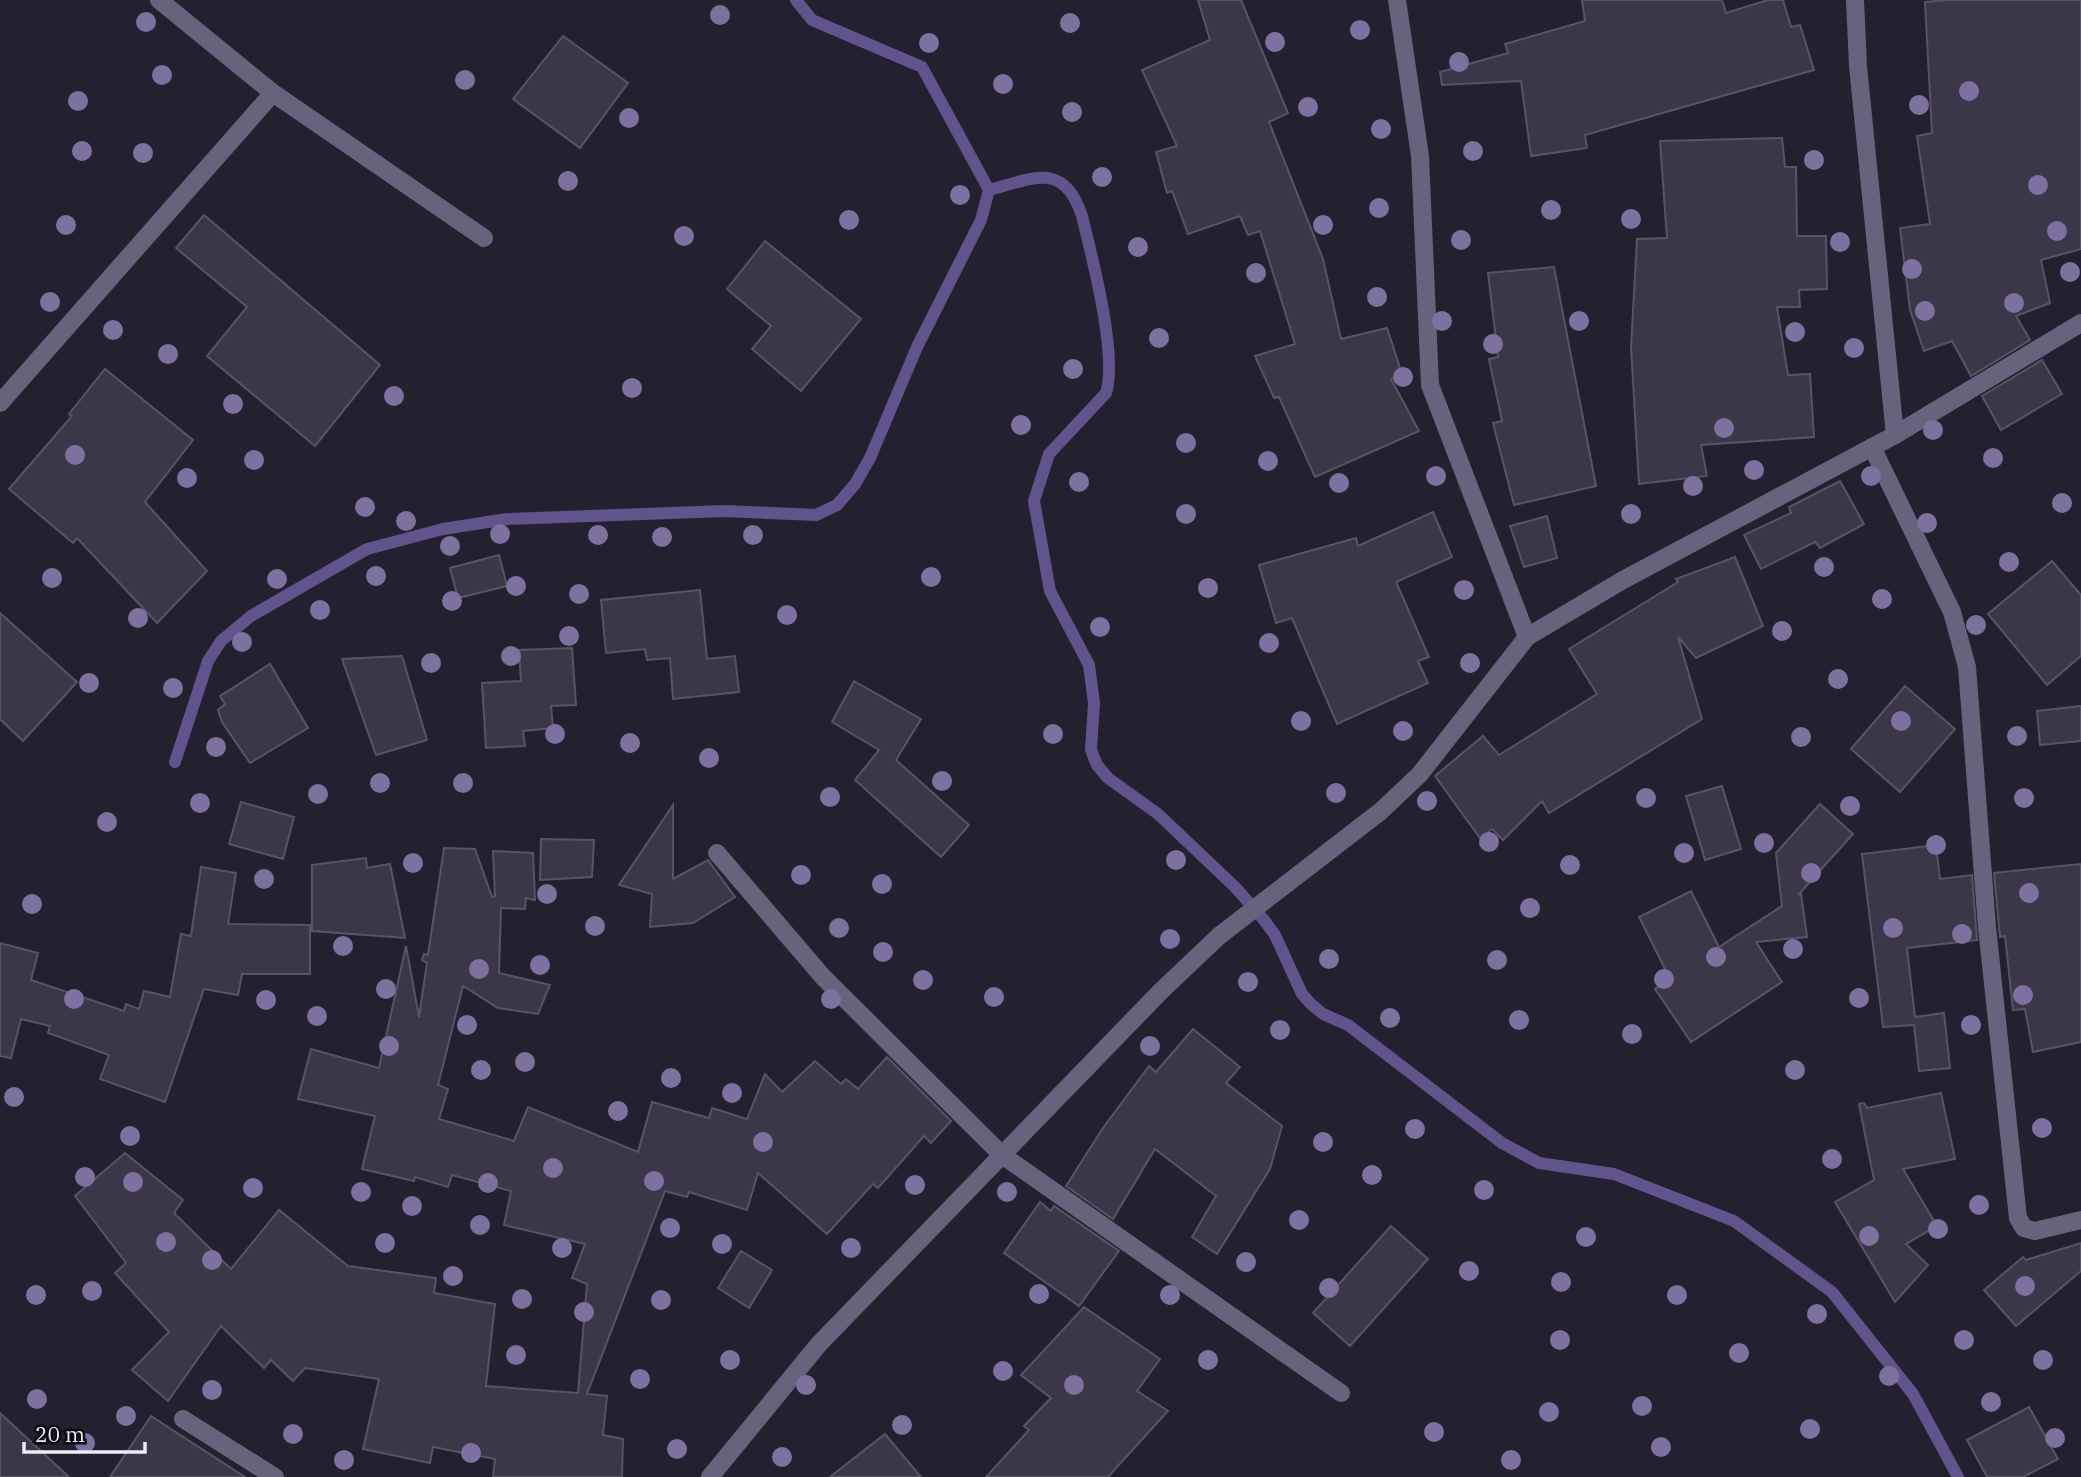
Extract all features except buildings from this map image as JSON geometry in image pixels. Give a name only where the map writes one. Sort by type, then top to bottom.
[{"type":"street","points":[[159,0],[273,93],[484,237]]},
{"type":"street","points":[[1397,0],[1420,156],[1430,385],[1527,637]]},
{"type":"street","points":[[1855,0],[1895,435]]},
{"type":"street","points":[[0,404],[273,93]]},
{"type":"street","points":[[710,1477],[818,1344],[1161,991],[1219,936],[1381,811],[1420,774],[1527,637],[1623,580],[1895,435],[2081,323]]},
{"type":"street","points":[[1872,447],[1952,612],[1967,667],[1987,927],[2018,1218],[2024,1228],[2035,1231],[2081,1220]]},
{"type":"street","points":[[717,853],[823,977],[1002,1155],[1341,1392]]},
{"type":"street","points":[[183,1419],[275,1477]]},
{"type":"waterway","points":[[175,762],[208,661],[221,641],[251,616],[367,549],[443,529],[507,519],[725,511],[816,515],[837,505],[855,484],[870,458],[917,347],[981,220],[989,190],[922,67],[812,20],[796,0]]},
{"type":"waterway","points":[[989,190],[1045,178],[1056,180],[1066,187],[1075,198],[1082,216],[1102,306],[1109,355],[1106,393],[1049,454],[1034,501],[1050,591],[1089,665],[1094,703],[1091,750],[1097,765],[1108,778],[1158,814],[1235,887],[1275,935],[1302,994],[1311,1004],[1323,1014],[1348,1025],[1502,1143],[1539,1163],[1614,1174],[1734,1221],[1832,1292],[1913,1394],[1958,1477]]}]
